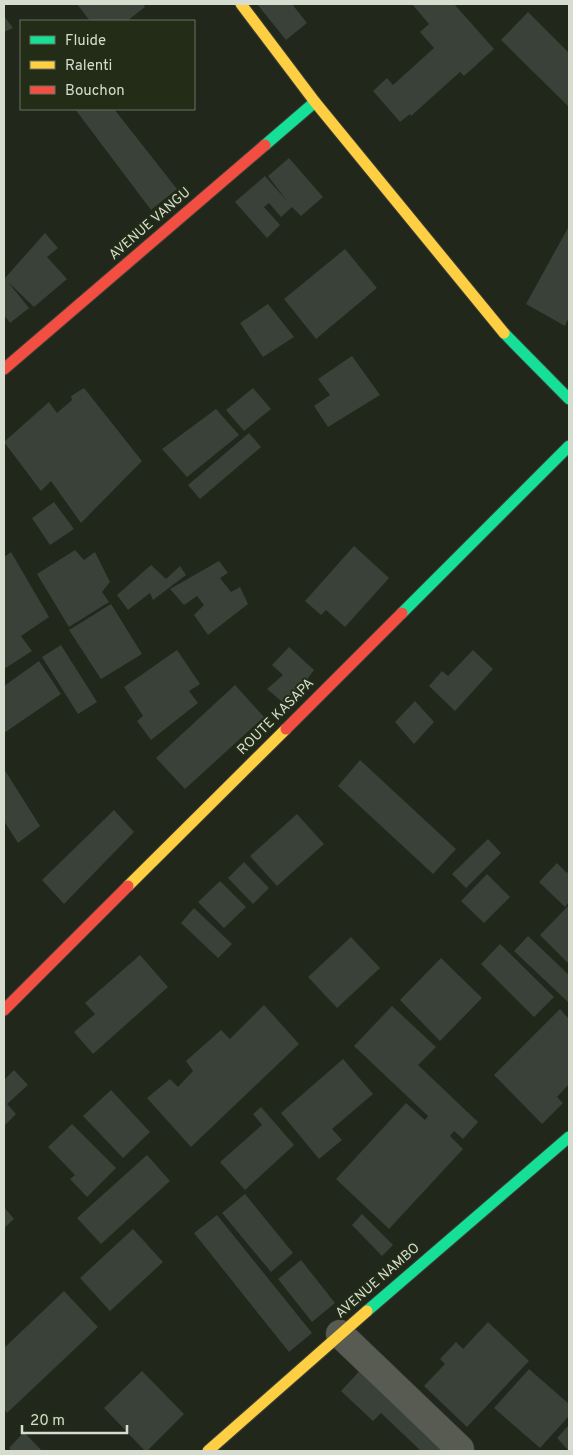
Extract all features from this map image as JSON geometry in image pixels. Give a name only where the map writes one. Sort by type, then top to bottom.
[{"type":"street","points":[[240,4],[315,102],[498,327],[569,399]]},
{"type":"street","name":"AVENUE VANGU","points":[[4,369],[315,102]]},
{"type":"street","name":"ROUTE KASAPA","points":[[4,1010],[569,446]]},
{"type":"street","name":"AVENUE NAMBO","points":[[208,1451],[340,1334],[569,1137]]},
{"type":"street","points":[[340,1334],[460,1449]]},
{"type":"building","points":[[77,4],[143,4],[145,7],[128,20],[89,20]]},
{"type":"building","points":[[257,4],[292,4],[307,23],[286,40]]},
{"type":"building","points":[[412,4],[456,4],[494,49],[464,76],[460,72],[411,116],[410,114],[400,122],[373,91],[387,78],[393,85],[434,48],[420,32],[429,24]]},
{"type":"building","points":[[528,12],[569,53],[569,107],[501,40]]},
{"type":"building","points":[[4,16],[13,28],[4,32]]},
{"type":"building","points":[[76,110],[115,110],[177,189],[151,210]]},
{"type":"building","points":[[289,158],[323,197],[301,216],[292,207],[281,217],[269,203],[264,207],[280,225],[267,238],[235,202],[265,176],[287,201],[268,176]]},
{"type":"building","points":[[569,226],[569,317],[565,326],[526,304]]},
{"type":"building","points":[[45,233],[58,248],[47,257],[67,279],[34,307],[8,282],[29,308],[10,323],[4,315],[4,276],[5,278]]},
{"type":"building","points":[[345,249],[377,288],[316,339],[284,299]]},
{"type":"building","points":[[268,304],[294,337],[263,357],[240,323]]},
{"type":"building","points":[[352,356],[380,395],[328,427],[314,406],[330,395],[318,379]]},
{"type":"building","points":[[84,388],[142,461],[81,523],[51,481],[41,491],[4,442],[49,402],[57,413],[72,400],[71,396]]},
{"type":"building","points":[[253,388],[271,409],[244,431],[226,410]]},
{"type":"building","points":[[216,409],[239,435],[187,477],[162,449]]},
{"type":"building","points":[[249,433],[261,447],[200,499],[188,485]]},
{"type":"building","points":[[54,502],[74,529],[50,545],[32,518]]},
{"type":"building","points":[[354,546],[389,578],[345,627],[326,610],[321,615],[305,601]]},
{"type":"building","points":[[75,550],[84,560],[95,552],[110,582],[102,592],[109,602],[69,627],[37,574]]},
{"type":"building","points":[[11,552],[49,617],[21,636],[32,651],[4,669],[4,557]]},
{"type":"building","points":[[219,561],[228,573],[220,578],[231,592],[240,587],[248,604],[208,635],[194,615],[204,605],[197,596],[184,605],[170,589]]},
{"type":"building","points":[[151,565],[166,579],[180,566],[186,575],[153,600],[150,593],[128,610],[117,595]]},
{"type":"building","points":[[111,604],[142,654],[101,679],[69,630]]},
{"type":"building","points":[[61,645],[97,702],[78,714],[42,657]]},
{"type":"building","points":[[289,647],[314,670],[287,706],[267,689],[283,675],[272,665]]},
{"type":"building","points":[[177,650],[200,684],[189,691],[198,703],[151,740],[137,721],[143,716],[124,687]]},
{"type":"building","points":[[473,650],[493,669],[455,711],[429,686],[442,671],[448,676]]},
{"type":"building","points":[[39,661],[61,694],[4,733],[4,686]]},
{"type":"building","points":[[235,685],[264,717],[185,789],[156,758]]},
{"type":"building","points":[[415,701],[434,722],[414,744],[395,722]]},
{"type":"building","points":[[360,760],[456,849],[433,874],[338,786]]},
{"type":"building","points":[[4,769],[40,826],[18,843],[4,821]]},
{"type":"building","points":[[114,810],[134,832],[64,904],[42,880]]},
{"type":"building","points":[[297,814],[324,844],[277,886],[250,856]]},
{"type":"building","points":[[488,839],[501,853],[466,888],[452,874]]},
{"type":"building","points":[[244,862],[269,888],[253,904],[228,878]]},
{"type":"building","points":[[557,863],[567,873],[569,870],[569,902],[565,907],[539,882]]},
{"type":"building","points":[[487,874],[510,897],[484,923],[461,901]]},
{"type":"building","points":[[220,881],[246,907],[224,928],[198,902]]},
{"type":"building","points":[[569,905],[569,964],[540,935]]},
{"type":"building","points":[[194,908],[232,944],[218,958],[181,923]]},
{"type":"building","points":[[528,936],[569,975],[569,1003],[514,951]]},
{"type":"building","points":[[351,937],[380,968],[337,1008],[308,977]]},
{"type":"building","points":[[500,944],[554,997],[534,1017],[481,964]]},
{"type":"building","points":[[140,955],[168,987],[93,1054],[74,1032],[95,1014],[85,1003]]},
{"type":"building","points":[[441,958],[482,998],[440,1041],[400,1000]]},
{"type":"building","points":[[264,1005],[299,1044],[191,1147],[147,1098],[170,1079],[178,1087],[193,1071],[186,1061],[221,1030],[230,1039]]},
{"type":"building","points":[[392,1006],[436,1047],[418,1065],[478,1122],[463,1139],[454,1131],[450,1136],[463,1149],[389,1229],[336,1179],[406,1103],[425,1120],[428,1116],[354,1046]]},
{"type":"building","points":[[560,1009],[569,1019],[569,1084],[557,1097],[563,1103],[542,1124],[494,1075]]},
{"type":"building","points":[[343,1059],[373,1094],[332,1129],[342,1140],[319,1159],[281,1113]]},
{"type":"building","points":[[14,1070],[28,1085],[7,1104],[16,1114],[4,1126],[4,1080]]},
{"type":"building","points":[[111,1090],[150,1132],[123,1158],[83,1116]]},
{"type":"building","points":[[261,1107],[294,1145],[245,1190],[220,1162],[262,1125],[253,1114]]},
{"type":"building","points":[[72,1124],[116,1168],[87,1197],[70,1179],[75,1175],[48,1147]]},
{"type":"building","points":[[147,1155],[170,1181],[101,1244],[77,1218]]},
{"type":"building","points":[[245,1194],[293,1253],[271,1272],[222,1213]]},
{"type":"building","points":[[4,1207],[14,1219],[4,1228]]},
{"type":"building","points":[[362,1214],[393,1245],[382,1256],[352,1225]]},
{"type":"building","points":[[217,1215],[312,1333],[289,1352],[194,1233]]},
{"type":"building","points":[[133,1229],[163,1262],[110,1311],[80,1278]]},
{"type":"building","points":[[301,1260],[335,1303],[312,1322],[278,1279]]},
{"type":"building","points":[[64,1291],[98,1327],[7,1413],[4,1409],[4,1348]]},
{"type":"building","points":[[488,1322],[529,1361],[467,1427],[424,1386],[445,1364],[440,1359],[456,1342],[463,1349]]},
{"type":"building","points":[[366,1364],[457,1451],[421,1451],[381,1413],[373,1421],[341,1391]]},
{"type":"building","points":[[529,1369],[569,1404],[569,1416],[540,1448],[494,1408]]},
{"type":"building","points":[[142,1371],[184,1414],[147,1451],[104,1408]]},
{"type":"building","points":[[569,1425],[569,1451],[557,1438]]},
{"type":"building","points":[[24,1432],[42,1451],[12,1451],[9,1448]]},
{"type":"traffic: fast","points":[[265,145],[315,102]]},
{"type":"traffic: fast","points":[[504,333],[569,399]]},
{"type":"traffic: fast","points":[[402,613],[569,446]]},
{"type":"traffic: fast","points":[[367,1311],[569,1137]]},
{"type":"traffic: slow","points":[[241,4],[315,102],[504,333]]},
{"type":"traffic: slow","points":[[128,886],[286,729]]},
{"type":"traffic: slow","points":[[208,1451],[367,1311]]},
{"type":"traffic: jam","points":[[4,369],[265,145]]},
{"type":"traffic: jam","points":[[286,729],[402,613]]},
{"type":"traffic: jam","points":[[4,1010],[128,886]]}]
